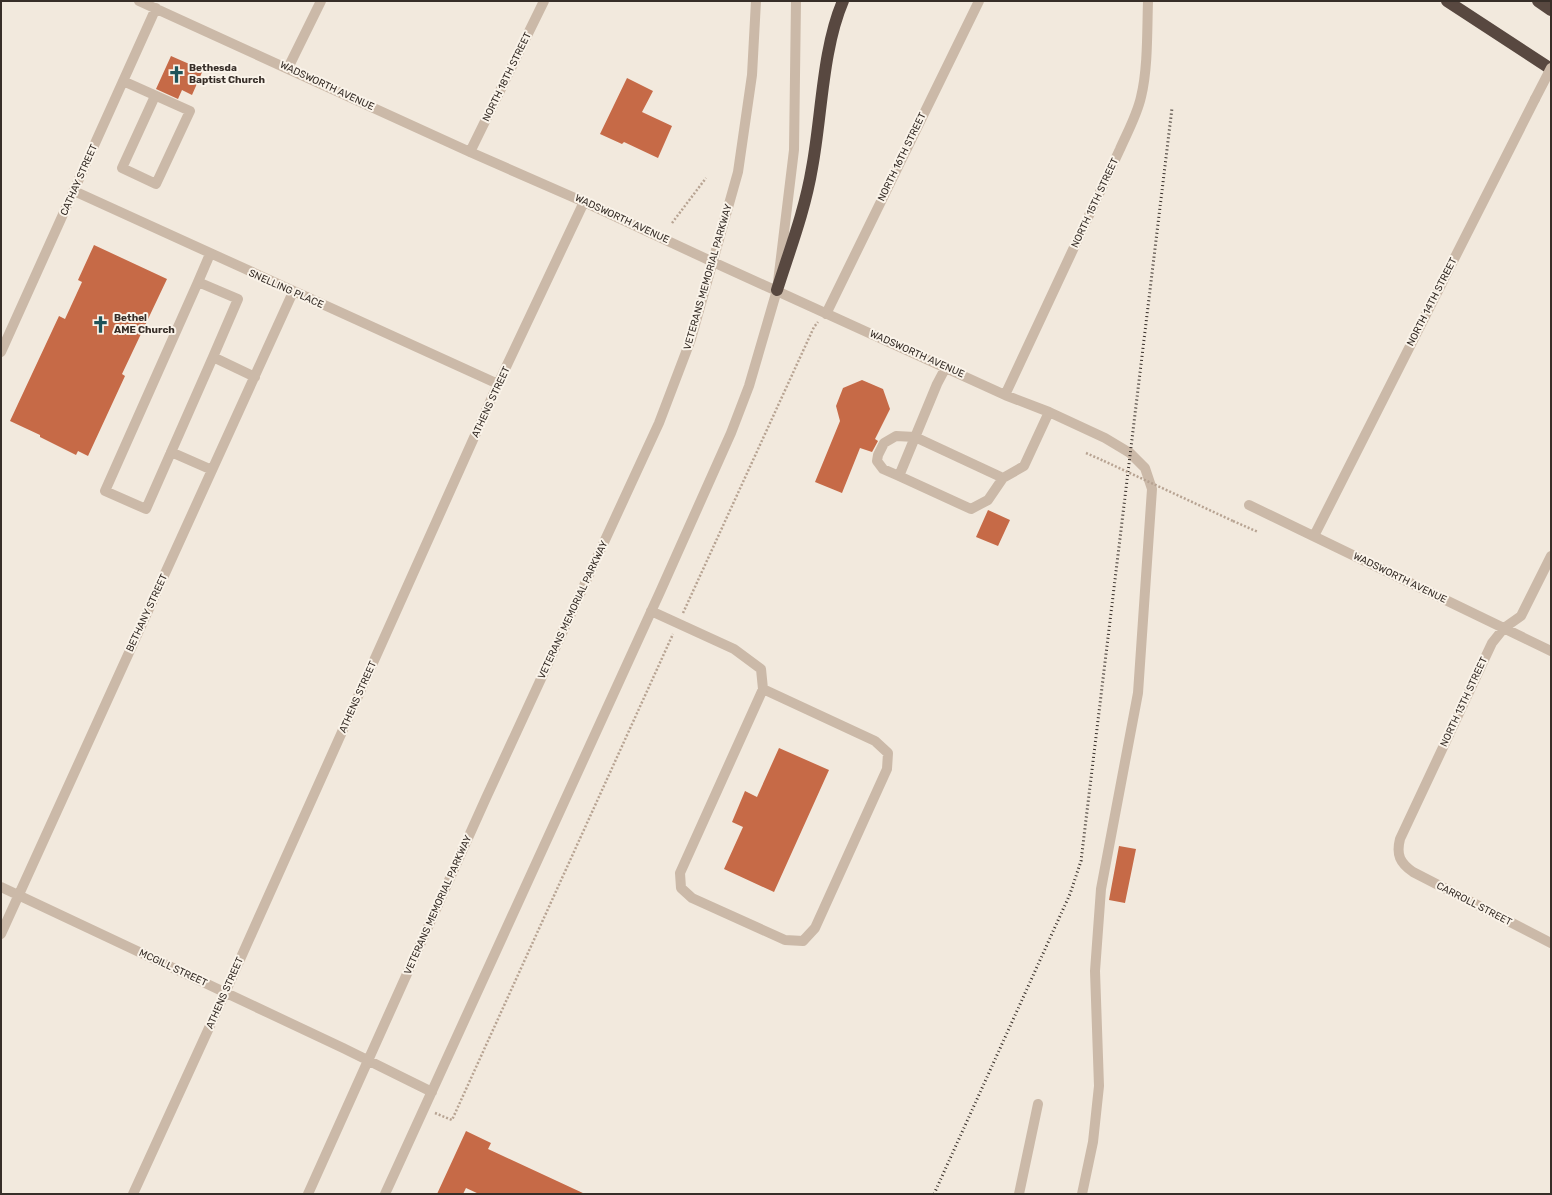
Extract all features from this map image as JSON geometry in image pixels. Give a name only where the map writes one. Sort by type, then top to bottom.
[{"type":"highway","points":[[777,290],[804,209],[812,168],[824,79],[835,20],[843,1]]},
{"type":"highway","points":[[1447,1],[1551,69]]},
{"type":"highway","points":[[1538,1],[1551,10]]},
{"type":"street","name":"WADSWORTH AVENUE","points":[[139,1],[470,152],[584,202],[1005,395],[1049,412],[1105,438],[1130,453],[1145,468],[1152,489],[1138,693],[1101,889],[1095,971],[1099,1086],[1093,1142],[1082,1194]]},
{"type":"street","points":[[288,68],[321,1]]},
{"type":"street","name":"NORTH 18TH STREET","points":[[470,152],[544,1]]},
{"type":"street","name":"VETERANS MEMORIAL PARKWAY","points":[[308,1194],[658,423],[691,339],[738,172],[752,75],[756,1]]},
{"type":"street","points":[[385,1194],[731,433],[751,379],[777,290],[794,150],[796,1]]},
{"type":"street","name":"NORTH 16TH STREET","points":[[826,314],[978,1]]},
{"type":"street","name":"NORTH 15TH STREET","points":[[1005,395],[1120,150],[1141,97],[1146,56],[1148,1]]},
{"type":"street","name":"CATHAY STREET","points":[[1,352],[156,8]]},
{"type":"street","name":"NORTH 14TH STREET","points":[[1314,536],[1551,69]]},
{"type":"street","points":[[123,81],[190,111],[156,184],[122,168],[155,96]]},
{"type":"street","name":"SNELLING PLACE","points":[[74,191],[498,384]]},
{"type":"street","name":"ATHENS STREET","points":[[133,1194],[225,993],[498,384],[584,202]]},
{"type":"street","points":[[198,282],[238,299],[146,509],[105,491],[210,254]]},
{"type":"street","name":"BETHANY STREET","points":[[1,934],[293,292]]},
{"type":"street","points":[[213,357],[254,377]]},
{"type":"street","points":[[899,476],[937,384],[946,367]]},
{"type":"street","points":[[1003,478],[915,437],[896,436],[884,443],[878,455],[877,461],[883,469],[971,509],[988,500],[1003,478],[1024,466],[1049,412]]},
{"type":"street","points":[[171,452],[212,470]]},
{"type":"street","name":"WADSWORTH AVENUE","points":[[1249,505],[1551,651]]},
{"type":"street","name":"NORTH 13TH STREET","points":[[1400,860],[1398,848],[1400,839],[1492,644],[1504,628],[1521,616],[1551,556]]},
{"type":"street","points":[[651,611],[734,649],[761,669],[763,689],[680,873],[681,888],[692,898],[786,940],[803,941],[815,928],[887,769],[888,753],[875,741],[763,689]]},
{"type":"street","name":"CARROLL STREET","points":[[1400,860],[1413,872],[1551,943]]},
{"type":"street","name":"MCGILL STREET","points":[[1,886],[368,1060],[432,1092]]},
{"type":"street","points":[[1019,1194],[1038,1104]]},
{"type":"path","points":[[672,223],[706,178]]},
{"type":"path","points":[[434,1112],[452,1120],[814,327],[826,314]]},
{"type":"path","points":[[1086,453],[1258,532]]},
{"type":"building","points":[[171,56],[203,70],[192,95],[182,90],[178,99],[156,89]]},
{"type":"building","points":[[627,78],[653,91],[642,112],[672,126],[658,158],[624,142],[622,144],[600,134]]},
{"type":"building","points":[[94,245],[167,279],[122,374],[125,376],[88,456],[78,451],[76,455],[40,437],[40,435],[10,421],[59,316],[65,319],[82,282],[78,280]]},
{"type":"building","points":[[862,380],[883,389],[890,409],[875,439],[878,441],[872,452],[860,448],[842,493],[815,482],[840,421],[836,406],[843,388]]},
{"type":"building","points":[[988,510],[1010,520],[998,546],[976,537]]},
{"type":"building","points":[[779,748],[829,770],[774,892],[724,869],[743,827],[732,822],[745,791],[757,797]]},
{"type":"building","points":[[1119,846],[1136,849],[1125,903],[1109,900]]},
{"type":"building","points":[[466,1131],[491,1143],[488,1149],[585,1194],[479,1194],[466,1188],[463,1194],[437,1194]]},
{"type":"railway","points":[[934,1194],[1070,894],[1081,861],[1172,108]]},
{"type":"place","name":"Bethesda Baptist Church","points":[[176,74]]},
{"type":"place","name":"Bethel AME Church","points":[[101,324]]}]
